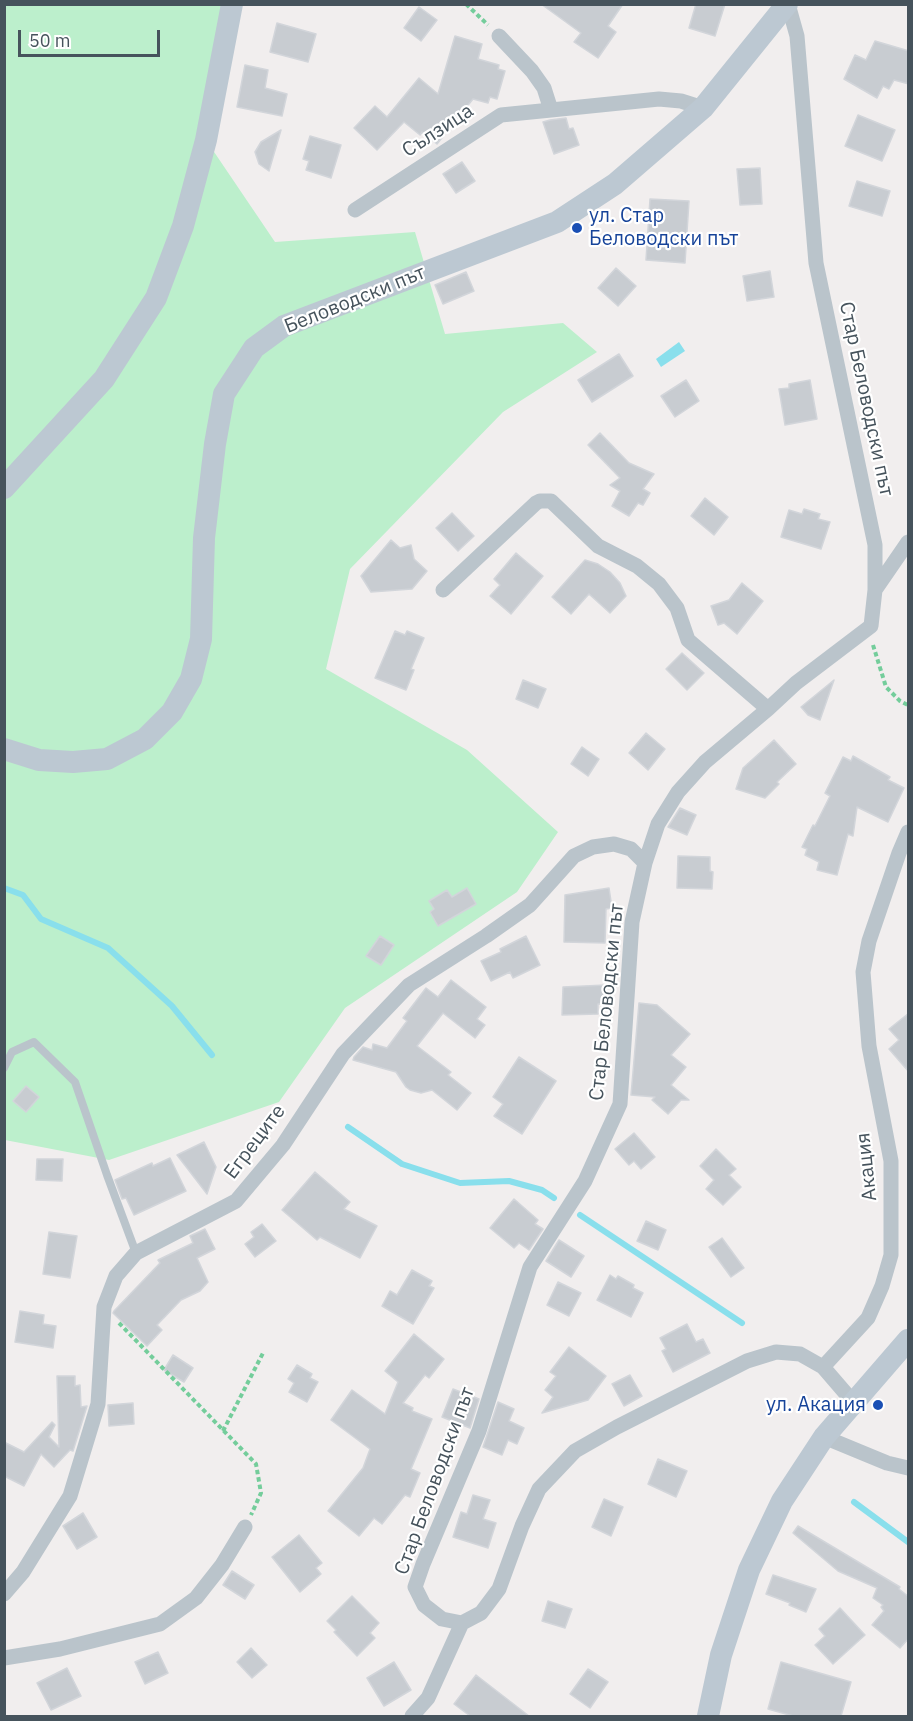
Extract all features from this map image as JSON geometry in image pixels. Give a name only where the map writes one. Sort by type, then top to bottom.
[{"type":"street","points":[[4,488],[104,379],[156,298],[183,226],[206,140],[232,4]]},
{"type":"street","name":"Беловодски път","points":[[4,748],[39,760],[73,762],[107,759],[145,739],[172,712],[191,679],[201,639],[204,538],[215,444],[224,394],[254,348],[284,326],[556,222],[615,184],[703,108],[788,4]]},
{"type":"street","name":"Стар Беловодски път","points":[[462,1623],[442,1619],[424,1605],[415,1587],[479,1431],[530,1267],[585,1181],[620,1104],[632,922],[645,863],[658,825],[678,792],[705,762],[796,683],[871,626],[875,590],[875,545],[816,263],[797,36],[788,4]]},
{"type":"street","points":[[499,36],[532,71],[544,88],[550,110]]},
{"type":"street","name":"Сълзица","points":[[355,210],[501,116],[659,99],[681,101],[703,108]]},
{"type":"street","points":[[443,590],[536,503],[551,501],[598,546],[636,566],[659,584],[677,608],[688,640],[768,709]]},
{"type":"street","points":[[875,590],[909,542]]},
{"type":"street","name":"Акация","points":[[823,1366],[868,1318],[882,1286],[891,1255],[891,1161],[869,1046],[863,972],[869,941],[899,853],[909,832]]},
{"type":"street","name":"Егреците","points":[[4,1594],[23,1572],[70,1496],[98,1404],[104,1307],[116,1276],[136,1252],[236,1201],[283,1145],[343,1054],[409,985],[530,905],[574,856],[593,847],[614,844],[631,849],[645,863]]},
{"type":"street","points":[[708,1716],[721,1655],[749,1570],[782,1501],[824,1437],[909,1340]]},
{"type":"street","points":[[412,1716],[428,1698],[462,1623],[482,1613],[499,1589],[522,1526],[539,1489],[575,1451],[616,1427],[747,1361],[776,1352],[800,1354],[823,1366],[854,1403]]},
{"type":"street","points":[[824,1437],[887,1463],[909,1468]]},
{"type":"street","points":[[4,1658],[60,1649],[160,1624],[196,1598],[222,1565],[245,1527]]},
{"type":"lane","points":[[4,1068],[12,1052],[34,1042],[75,1082],[136,1252]]},
{"type":"path","points":[[466,4],[499,36]]},
{"type":"path","points":[[871,626],[874,649],[886,687],[900,701],[909,705]]},
{"type":"path","points":[[104,1307],[256,1464],[261,1493],[245,1527]]},
{"type":"path","points":[[223,1431],[263,1353]]},
{"type":"green space","points":[[4,5],[232,5],[206,140],[275,242],[415,232],[445,334],[563,323],[597,352],[503,412],[350,569],[326,669],[467,750],[558,832],[517,892],[345,1008],[279,1102],[109,1160],[5,1140]]},
{"type":"water","points":[[679,342],[685,351],[661,367],[656,359]]},
{"type":"building","points":[[541,4],[623,4],[608,26],[616,32],[598,58],[574,42],[581,33]]},
{"type":"building","points":[[696,4],[725,4],[715,36],[689,28]]},
{"type":"building","points":[[419,7],[437,20],[421,41],[404,28]]},
{"type":"building","points":[[277,23],[316,34],[308,62],[270,52]]},
{"type":"building","points":[[455,36],[482,44],[478,59],[499,65],[498,69],[505,71],[497,99],[490,97],[488,103],[473,99],[437,144],[422,132],[420,135],[404,122],[377,150],[354,128],[375,106],[387,117],[419,78],[438,94]]},
{"type":"building","points":[[875,41],[909,51],[909,84],[894,80],[889,89],[883,86],[877,98],[844,79],[855,55],[866,60]]},
{"type":"building","points":[[245,65],[268,70],[265,88],[287,94],[282,116],[237,107]]},
{"type":"building","points":[[858,115],[895,130],[882,161],[845,146]]},
{"type":"building","points":[[566,118],[569,129],[573,128],[579,145],[554,154],[543,122]]},
{"type":"building","points":[[281,130],[269,171],[259,164],[255,152],[261,142]]},
{"type":"building","points":[[310,136],[341,145],[331,178],[306,170],[309,161],[303,159]]},
{"type":"building","points":[[462,162],[475,181],[456,193],[443,174]]},
{"type":"building","points":[[760,168],[762,204],[740,205],[737,169]]},
{"type":"building","points":[[857,181],[890,191],[882,216],[849,206]]},
{"type":"building","points":[[650,199],[689,201],[685,263],[646,260]]},
{"type":"building","points":[[616,268],[636,286],[618,306],[598,288]]},
{"type":"building","points":[[770,271],[774,297],[747,301],[743,276]]},
{"type":"building","points":[[466,272],[474,291],[443,304],[435,285]]},
{"type":"building","points":[[619,354],[633,376],[592,402],[578,380]]},
{"type":"building","points":[[686,380],[699,401],[675,417],[661,396]]},
{"type":"building","points":[[810,380],[817,419],[785,425],[779,389],[789,388],[789,384]]},
{"type":"building","points":[[600,433],[629,463],[654,474],[643,489],[650,493],[643,505],[638,503],[629,516],[612,506],[620,491],[610,485],[620,478],[588,445]]},
{"type":"building","points":[[705,498],[728,517],[714,535],[691,516]]},
{"type":"building","points":[[804,509],[820,514],[818,519],[830,522],[821,549],[781,537],[789,510],[802,514]]},
{"type":"building","points":[[452,513],[474,536],[458,551],[436,528]]},
{"type":"building","points":[[391,540],[400,548],[411,545],[414,559],[427,571],[412,589],[371,592],[361,576]]},
{"type":"building","points":[[516,553],[543,576],[511,614],[490,596],[500,585],[494,579]]},
{"type":"building","points":[[585,560],[598,564],[620,583],[626,596],[610,613],[589,594],[571,614],[552,597]]},
{"type":"building","points":[[742,583],[763,601],[737,634],[724,623],[718,625],[711,606],[729,600]]},
{"type":"building","points":[[395,631],[405,635],[407,631],[424,638],[411,669],[414,670],[406,690],[375,678]]},
{"type":"building","points":[[682,653],[704,673],[687,690],[666,669]]},
{"type":"building","points":[[523,680],[546,689],[538,708],[516,699]]},
{"type":"building","points":[[834,680],[820,720],[808,715],[801,707]]},
{"type":"building","points":[[646,733],[665,749],[648,770],[629,753]]},
{"type":"building","points":[[774,740],[796,764],[777,782],[779,784],[765,798],[736,789],[743,768]]},
{"type":"building","points":[[582,747],[599,759],[588,776],[571,764]]},
{"type":"building","points":[[853,756],[890,777],[888,780],[904,788],[888,822],[857,807],[853,836],[848,834],[837,875],[817,870],[819,862],[805,855],[807,849],[802,847],[830,796],[825,793],[843,757],[851,761]]},
{"type":"building","points":[[680,808],[696,815],[687,835],[668,827]]},
{"type":"building","points":[[678,856],[710,857],[710,871],[713,872],[712,889],[677,888]]},
{"type":"building","points":[[467,888],[476,904],[438,926],[430,912],[434,909],[429,901],[447,890],[452,897]]},
{"type":"building","points":[[609,888],[612,908],[606,909],[605,943],[564,942],[565,895]]},
{"type":"building","points":[[380,936],[394,945],[381,965],[366,956]]},
{"type":"building","points":[[526,936],[540,965],[513,978],[510,972],[491,981],[481,961],[501,952],[500,949]]},
{"type":"building","points":[[451,980],[486,1007],[477,1019],[485,1025],[475,1038],[443,1013],[417,1046],[451,1072],[448,1075],[471,1093],[457,1110],[432,1090],[421,1093],[410,1090],[396,1072],[353,1060],[363,1047],[372,1050],[373,1044],[387,1048],[407,1021],[403,1018],[426,988],[438,997]]},
{"type":"building","points":[[606,985],[607,1004],[598,1004],[598,1014],[562,1015],[563,987]]},
{"type":"building","points":[[639,1003],[657,1005],[690,1034],[671,1055],[686,1067],[671,1085],[689,1100],[681,1100],[668,1114],[652,1100],[655,1097],[631,1095]]},
{"type":"building","points":[[909,1013],[909,1072],[889,1049],[899,1040],[889,1029]]},
{"type":"building","points":[[519,1057],[556,1081],[522,1134],[494,1116],[503,1104],[493,1097]]},
{"type":"building","points":[[26,1086],[39,1097],[26,1112],[13,1101]]},
{"type":"building","points":[[634,1133],[655,1157],[641,1169],[634,1161],[629,1165],[615,1149]]},
{"type":"building","points":[[204,1142],[216,1167],[207,1194],[177,1155]]},
{"type":"building","points":[[716,1149],[736,1169],[729,1175],[741,1187],[723,1205],[706,1189],[714,1180],[700,1166]]},
{"type":"building","points":[[170,1158],[186,1191],[134,1215],[126,1198],[122,1199],[115,1180],[152,1163],[153,1166]]},
{"type":"building","points":[[37,1159],[63,1159],[62,1181],[36,1180]]},
{"type":"building","points":[[315,1172],[350,1202],[344,1209],[377,1226],[360,1258],[320,1237],[317,1240],[282,1210]]},
{"type":"building","points":[[514,1199],[538,1220],[535,1224],[543,1229],[529,1250],[519,1243],[514,1248],[490,1228]]},
{"type":"building","points":[[646,1221],[666,1230],[658,1250],[637,1241]]},
{"type":"building","points":[[262,1224],[276,1241],[255,1257],[245,1244],[254,1237],[251,1232]]},
{"type":"building","points":[[205,1229],[215,1249],[197,1258],[208,1282],[200,1291],[181,1300],[157,1325],[162,1330],[147,1346],[113,1313],[160,1263],[158,1260],[193,1243],[190,1236]]},
{"type":"building","points":[[49,1232],[77,1236],[70,1278],[43,1274]]},
{"type":"building","points":[[722,1238],[744,1268],[731,1277],[709,1247]]},
{"type":"building","points":[[559,1240],[584,1256],[571,1277],[546,1261]]},
{"type":"building","points":[[412,1270],[432,1281],[429,1286],[434,1288],[413,1324],[382,1306],[390,1291],[397,1295]]},
{"type":"building","points":[[610,1275],[616,1279],[618,1276],[643,1293],[631,1317],[597,1300]]},
{"type":"building","points":[[558,1282],[581,1293],[569,1316],[547,1305]]},
{"type":"building","points":[[20,1311],[44,1315],[43,1324],[56,1326],[53,1348],[15,1342]]},
{"type":"building","points":[[687,1324],[696,1342],[703,1339],[710,1353],[673,1372],[662,1351],[666,1349],[660,1338]]},
{"type":"building","points":[[414,1334],[444,1359],[429,1378],[425,1375],[403,1403],[413,1408],[412,1411],[432,1419],[411,1469],[420,1473],[410,1497],[405,1495],[382,1524],[374,1518],[359,1536],[328,1511],[363,1468],[370,1449],[331,1420],[352,1390],[385,1414],[398,1382],[385,1371]]},
{"type":"building","points":[[569,1347],[606,1376],[588,1400],[542,1413],[553,1397],[545,1390],[556,1376],[550,1372]]},
{"type":"building","points":[[173,1355],[193,1368],[184,1382],[164,1370]]},
{"type":"building","points":[[297,1365],[312,1374],[310,1378],[318,1382],[307,1402],[289,1392],[294,1383],[288,1379]]},
{"type":"building","points":[[630,1375],[642,1396],[624,1406],[612,1384]]},
{"type":"building","points":[[57,1376],[75,1376],[75,1386],[80,1385],[81,1407],[87,1406],[73,1451],[70,1450],[54,1467],[41,1454],[24,1486],[4,1476],[4,1442],[24,1452],[52,1422],[55,1425],[49,1437],[59,1447]]},
{"type":"building","points":[[453,1389],[479,1399],[470,1428],[442,1417]]},
{"type":"building","points":[[498,1402],[514,1409],[509,1421],[524,1428],[517,1444],[508,1440],[502,1455],[483,1447]]},
{"type":"building","points":[[133,1403],[134,1424],[109,1426],[108,1405]]},
{"type":"building","points":[[658,1459],[687,1471],[676,1497],[648,1484]]},
{"type":"building","points":[[473,1495],[490,1500],[483,1519],[496,1523],[488,1548],[453,1537],[461,1512],[467,1514]]},
{"type":"building","points":[[604,1499],[623,1507],[611,1536],[592,1527]]},
{"type":"building","points":[[83,1513],[97,1537],[77,1549],[63,1526]]},
{"type":"building","points":[[798,1526],[900,1587],[899,1589],[909,1597],[909,1638],[900,1648],[872,1625],[884,1611],[881,1607],[883,1605],[873,1598],[877,1588],[838,1571],[793,1533]]},
{"type":"building","points":[[299,1535],[322,1563],[316,1568],[321,1574],[300,1592],[272,1557]]},
{"type":"building","points":[[232,1571],[254,1585],[245,1599],[223,1585]]},
{"type":"building","points":[[773,1575],[816,1589],[806,1612],[766,1594]]},
{"type":"building","points":[[352,1596],[379,1623],[370,1633],[375,1638],[357,1656],[334,1632],[336,1630],[327,1621]]},
{"type":"building","points":[[548,1601],[572,1609],[565,1628],[542,1621]]},
{"type":"building","points":[[840,1608],[865,1635],[833,1664],[815,1645],[825,1636],[819,1629]]},
{"type":"building","points":[[251,1648],[267,1665],[252,1678],[237,1662]]},
{"type":"building","points":[[158,1652],[168,1673],[145,1684],[135,1662]]},
{"type":"building","points":[[394,1662],[411,1690],[384,1706],[367,1678]]},
{"type":"building","points":[[781,1662],[851,1682],[841,1716],[793,1716],[768,1709]]},
{"type":"building","points":[[67,1668],[81,1696],[51,1710],[37,1683]]},
{"type":"building","points":[[588,1669],[608,1682],[590,1708],[570,1694]]},
{"type":"building","points":[[476,1675],[529,1716],[470,1716],[454,1704]]},
{"type":"waterway","points":[[4,888],[23,895],[41,919],[108,948],[172,1006],[212,1055]]},
{"type":"waterway","points":[[348,1127],[402,1164],[460,1183],[509,1181],[542,1190],[554,1198]]},
{"type":"waterway","points":[[580,1215],[742,1323]]},
{"type":"waterway","points":[[854,1502],[908,1542]]},
{"type":"place","name":"ул. Стар Беловодски път","points":[[577,228]]},
{"type":"place","name":"ул. Акация","points":[[878,1405]]}]
